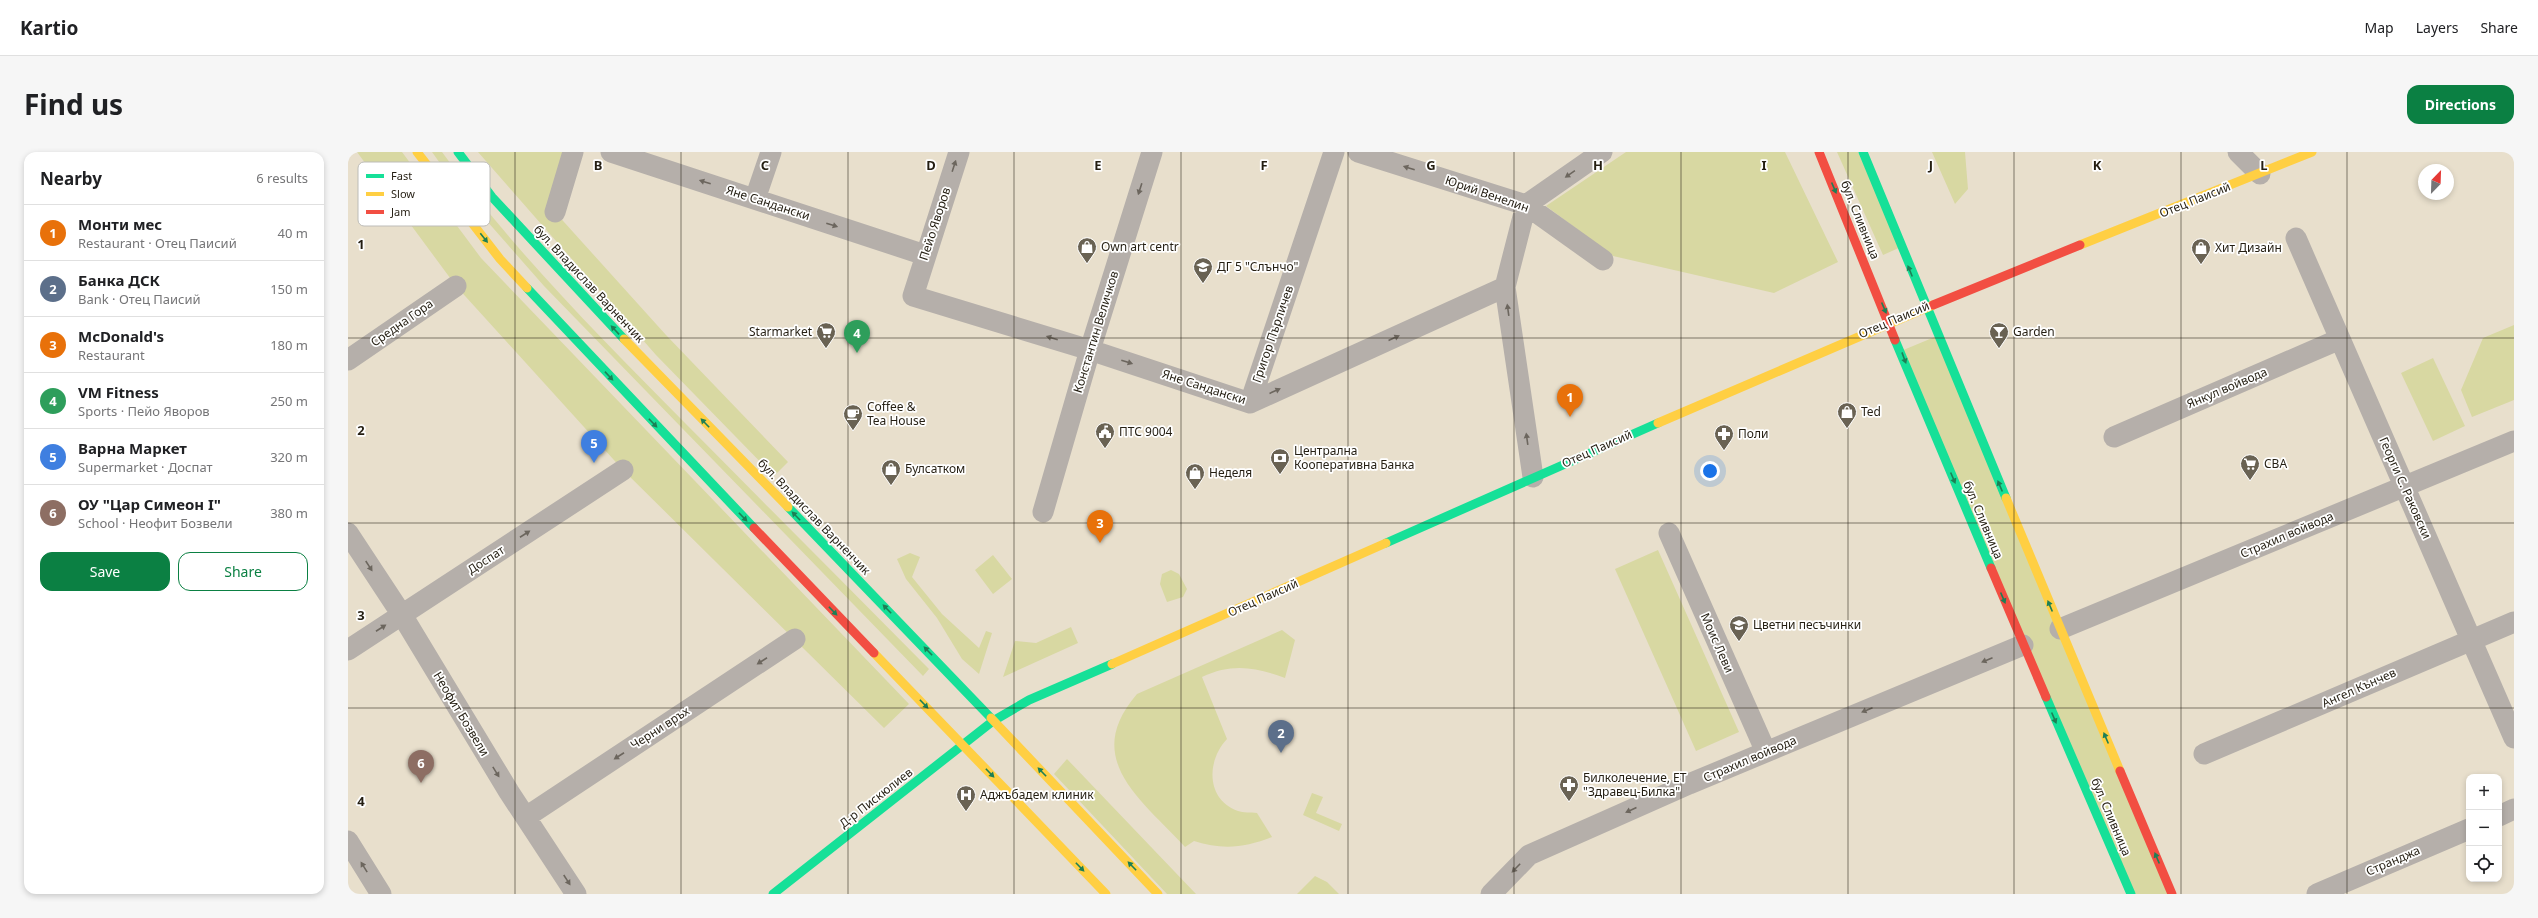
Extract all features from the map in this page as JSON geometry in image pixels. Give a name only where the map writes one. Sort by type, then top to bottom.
[{"type":"main road","points":[[417,152],[425,162]]},
{"type":"main road","name":"бул. Владислав Варненчик","points":[[458,152],[466,162]]},
{"type":"main road","name":"бул. Сливница","points":[[1819,152],[1890,322],[1919,399],[2023,645],[2131,894]]},
{"type":"main road","points":[[1863,152],[1925,307],[2172,894]]},
{"type":"main road","name":"Отец Паисий","points":[[994,721],[1029,700],[1191,630],[1533,477],[1890,322],[2312,152]]},
{"type":"main road","name":"бул. Владислав Варненчик","points":[[490,194],[643,359],[994,721],[1158,894]]},
{"type":"main road","points":[[474,226],[500,259],[626,395],[1106,894]]},
{"type":"main road","name":"Д-р Пискюлиев","points":[[773,894],[994,721]]},
{"type":"street","points":[[555,212],[573,152]]},
{"type":"street","name":"Яне Сандански","points":[[611,152],[925,255]]},
{"type":"street","points":[[756,199],[771,152]]},
{"type":"street","name":"Пейо Яворов","points":[[913,296],[959,152]]},
{"type":"street","name":"Константин Величков","points":[[1043,512],[1090,350],[1152,152]]},
{"type":"street","name":"Григор Пърличев","points":[[1250,403],[1334,152]]},
{"type":"street","name":"Юрий Венелин","points":[[1358,152],[1526,205],[1603,260]]},
{"type":"street","points":[[1533,477],[1505,287],[1526,205],[1602,152]]},
{"type":"street","points":[[2238,152],[2260,174]]},
{"type":"street","name":"Георги С. Раковски","points":[[2296,238],[2514,738]]},
{"type":"street","name":"Средна Гора","points":[[348,360],[456,286]]},
{"type":"street","name":"Яне Сандански","points":[[913,296],[1090,350],[1250,403],[1505,287]]},
{"type":"street","name":"Янкул войвода","points":[[2114,437],[2340,339]]},
{"type":"street","name":"Страхил войвода","points":[[2060,629],[2514,441]]},
{"type":"street","name":"Доспат","points":[[348,650],[623,470]]},
{"type":"street","name":"Неофит Бозвели","points":[[348,533],[402,615],[526,817],[576,894]]},
{"type":"street","name":"Моис Леви","points":[[1668,533],[1766,752]]},
{"type":"street","name":"Ангел Кънчев","points":[[2204,754],[2471,639],[2514,622]]},
{"type":"street","name":"Черни връх","points":[[526,817],[795,639]]},
{"type":"street","name":"Страхил войвода","points":[[1491,894],[1529,855],[1766,752],[2023,645]]},
{"type":"street","points":[[2502,815],[2514,809]]},
{"type":"street","name":"Странджа","points":[[2317,894],[2466,830]]},
{"type":"street","points":[[348,841],[381,894]]},
{"type":"green space","points":[[357,152],[402,152],[409,162],[364,162]]},
{"type":"green space","points":[[432,152],[442,152],[450,162],[439,162]]},
{"type":"green space","points":[[478,152],[573,152],[555,212],[666,335],[788,462],[774,476],[656,355],[490,166],[490,162],[487,162]]},
{"type":"green space","points":[[1626,152],[1785,152],[1838,262],[1774,293],[1613,256],[1546,206]]},
{"type":"green space","points":[[1837,152],[1858,152],[1901,247],[1883,255]]},
{"type":"green space","points":[[1932,152],[1965,152],[1968,189],[1955,204]]},
{"type":"green space","points":[[490,214],[589,325],[929,669],[923,676],[544,286],[490,225]]},
{"type":"green space","points":[[412,226],[457,226],[481,258],[909,704],[884,728],[623,470],[456,286]]},
{"type":"green space","points":[[2514,325],[2514,400],[2472,417],[2461,390],[2483,338]]},
{"type":"green space","points":[[1937,336],[2172,894],[2132,894],[1901,351]]},
{"type":"green space","points":[[2433,358],[2465,426],[2433,441],[2401,373]]},
{"type":"green space","points":[[1658,550],[1739,732],[1696,751],[1615,569]]},
{"type":"green space","points":[[910,553],[920,557],[912,577],[942,614],[979,648],[986,631],[992,633],[979,674],[962,659],[937,618],[906,579],[897,559]]},
{"type":"green space","points":[[993,555],[1012,579],[993,594],[975,570]]},
{"type":"green space","points":[[1171,570],[1179,574],[1187,589],[1183,597],[1167,602],[1160,584],[1162,574]]},
{"type":"green space","points":[[1071,627],[1078,643],[1003,677],[1015,641],[1036,643]]},
{"type":"green space","points":[[1282,630],[1295,640],[1285,678],[1264,671],[1244,668],[1223,670],[1202,677],[1227,739],[1220,748],[1213,768],[1215,788],[1220,798],[1227,805],[1240,812],[1257,813],[1272,837],[1252,844],[1224,847],[1194,841],[1185,847],[1136,795],[1124,777],[1116,758],[1115,739],[1121,717],[1137,694]]},
{"type":"green space","points":[[1067,759],[1196,894],[1167,894],[1054,774]]},
{"type":"green space","points":[[1312,793],[1323,797],[1316,813],[1342,824],[1339,831],[1303,815]]},
{"type":"green space","points":[[1315,876],[1327,882],[1339,894],[1297,894]]},
{"type":"traffic: fast","points":[[458,152],[466,162]]},
{"type":"traffic: fast","points":[[1863,152],[2006,498]]},
{"type":"traffic: fast","points":[[490,194],[624,339]]},
{"type":"traffic: fast","points":[[527,288],[754,528]]},
{"type":"traffic: fast","points":[[1895,340],[1991,568]]},
{"type":"traffic: fast","points":[[1386,543],[1658,423]]},
{"type":"traffic: fast","points":[[788,507],[991,718]]},
{"type":"traffic: fast","points":[[773,894],[993,721],[1029,700],[1112,664]]},
{"type":"traffic: fast","points":[[2046,697],[2131,894]]},
{"type":"traffic: slow","points":[[417,152],[425,162]]},
{"type":"traffic: slow","points":[[2080,245],[2312,152]]},
{"type":"traffic: slow","points":[[474,226],[500,259],[527,288]]},
{"type":"traffic: slow","points":[[1658,423],[1933,305]]},
{"type":"traffic: slow","points":[[624,339],[788,507]]},
{"type":"traffic: slow","points":[[2006,498],[2120,771]]},
{"type":"traffic: slow","points":[[1112,664],[1386,543]]},
{"type":"traffic: slow","points":[[874,653],[1106,894]]},
{"type":"traffic: slow","points":[[991,718],[1158,894]]},
{"type":"traffic: jam","points":[[1819,152],[1895,340]]},
{"type":"traffic: jam","points":[[1933,305],[2080,245]]},
{"type":"traffic: jam","points":[[754,528],[874,653]]},
{"type":"traffic: jam","points":[[1991,568],[2046,697]]},
{"type":"traffic: jam","points":[[2120,771],[2172,894]]},
{"type":"place","name":"Own art centr","points":[[1087,264]]},
{"type":"place","name":"Хит Дизайн","points":[[2201,265]]},
{"type":"place","name":"ДГ 5 \"Слънчо\"","points":[[1203,284]]},
{"type":"place","name":"Starmarket","points":[[826,349]]},
{"type":"place","name":"Garden","points":[[1999,349]]},
{"type":"place","name":"VM Fitness","points":[[857,353]]},
{"type":"place","name":"Монти мес","points":[[1570,417]]},
{"type":"place","name":"Ted","points":[[1847,429]]},
{"type":"place","name":"Coffee & Tea House","points":[[853,431]]},
{"type":"place","name":"ПТС 9004","points":[[1105,449]]},
{"type":"place","name":"Поли","points":[[1724,451]]},
{"type":"place","name":"Варна Маркет","points":[[594,463]]},
{"type":"place","name":"Централна Кооперативна Банка","points":[[1280,475]]},
{"type":"place","name":"CBA","points":[[2250,481]]},
{"type":"place","name":"Булсатком","points":[[891,486]]},
{"type":"place","name":"Неделя","points":[[1195,490]]},
{"type":"place","name":"McDonald's","points":[[1100,543]]},
{"type":"place","name":"Цветни песъчинки","points":[[1739,642]]},
{"type":"place","name":"Банка ДСК","points":[[1281,753]]},
{"type":"place","name":"ОУ \"Цар Симеон I\"","points":[[421,783]]},
{"type":"place","name":"Билколечение, ЕТ \"Здравец-Билка\"","points":[[1569,802]]},
{"type":"place","name":"Аджъбадем клиник","points":[[966,812]]}]
